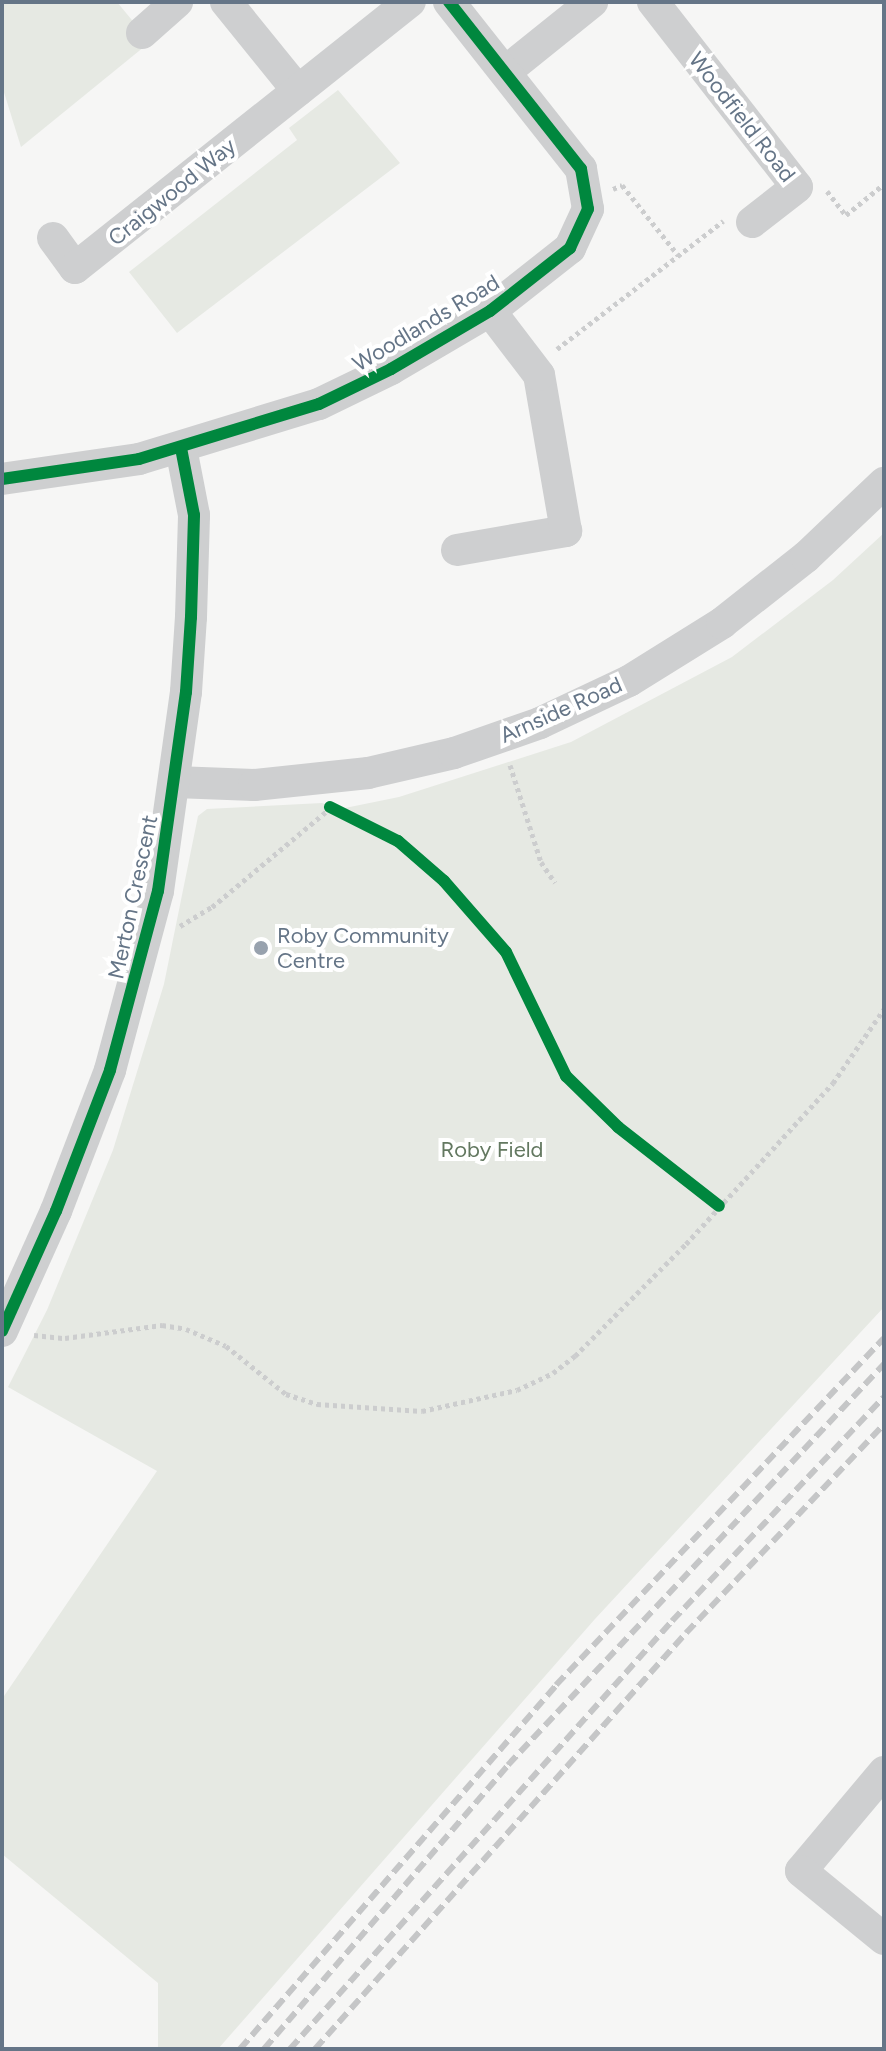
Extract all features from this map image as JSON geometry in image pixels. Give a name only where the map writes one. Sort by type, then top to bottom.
[{"type":"street","points":[[142,33],[177,2]]},
{"type":"street","points":[[226,2],[298,91]]},
{"type":"street","name":"Craigwood Way","points":[[53,238],[75,268],[410,2]]},
{"type":"street","points":[[449,2],[575,159],[589,199]]},
{"type":"street","points":[[505,72],[592,2]]},
{"type":"street","name":"Woodfield Road","points":[[653,2],[797,187],[752,222]]},
{"type":"street","name":"Woodlands Road","points":[[2,479],[97,467],[181,448],[319,404],[490,311],[570,248],[586,221],[589,199]]},
{"type":"street","points":[[457,550],[566,531],[539,375],[490,311]]},
{"type":"street","name":"Merton Crescent","points":[[2,1331],[88,1133],[144,950],[175,782],[186,692],[194,515],[181,448]]},
{"type":"street","name":"Arnside Road","points":[[175,782],[254,785],[368,773],[502,737],[629,681],[722,623],[806,557],[884,483]]},
{"type":"street","points":[[884,1772],[801,1871],[884,1939]]},
{"type":"path","points":[[797,187],[822,185],[846,215],[884,184]]},
{"type":"path","points":[[589,199],[622,185],[678,255]]},
{"type":"path","points":[[534,368],[721,221],[752,222]]},
{"type":"path","points":[[502,737],[541,862],[555,883]]},
{"type":"path","points":[[144,950],[212,907],[368,773]]},
{"type":"path","points":[[330,807],[398,841],[444,881],[506,952],[566,1076],[618,1127],[719,1206]]},
{"type":"path","points":[[34,1335],[65,1338],[131,1326],[174,1327],[226,1346],[286,1394],[317,1404],[373,1410],[452,1408],[553,1373],[719,1206],[833,1083],[884,1009]]},
{"type":"green space","points":[[2,2],[117,2],[150,42],[21,147],[2,86]]},
{"type":"green space","points":[[338,90],[400,163],[177,333],[129,272],[297,140],[289,128]]},
{"type":"green space","name":"Roby Field","points":[[884,533],[884,1307],[595,1619],[218,2049],[158,2049],[158,1983],[2,1854],[2,1699],[157,1471],[8,1387],[47,1310],[113,1150],[164,984],[198,816],[207,809],[322,803],[340,809],[399,797],[571,742],[732,657],[833,580]]},
{"type":"railway","points":[[240,2049],[556,1685],[884,1338]]},
{"type":"railway","points":[[264,2049],[508,1765],[884,1364]]},
{"type":"railway","points":[[290,2049],[672,1621],[884,1397]]},
{"type":"railway","points":[[315,2049],[686,1633],[884,1424]]},
{"type":"cycle path","points":[[2,479],[139,459],[319,404],[391,369],[490,311],[570,248],[588,209],[581,169],[449,2]]},
{"type":"cycle path","points":[[2,1331],[56,1211],[110,1070],[158,891],[186,692],[191,617],[194,515],[181,448]]},
{"type":"cycle path","points":[[330,807],[398,841],[444,881],[506,952],[566,1076],[618,1127],[719,1206]]},
{"type":"place","name":"Roby Community Centre","points":[[261,948]]}]
